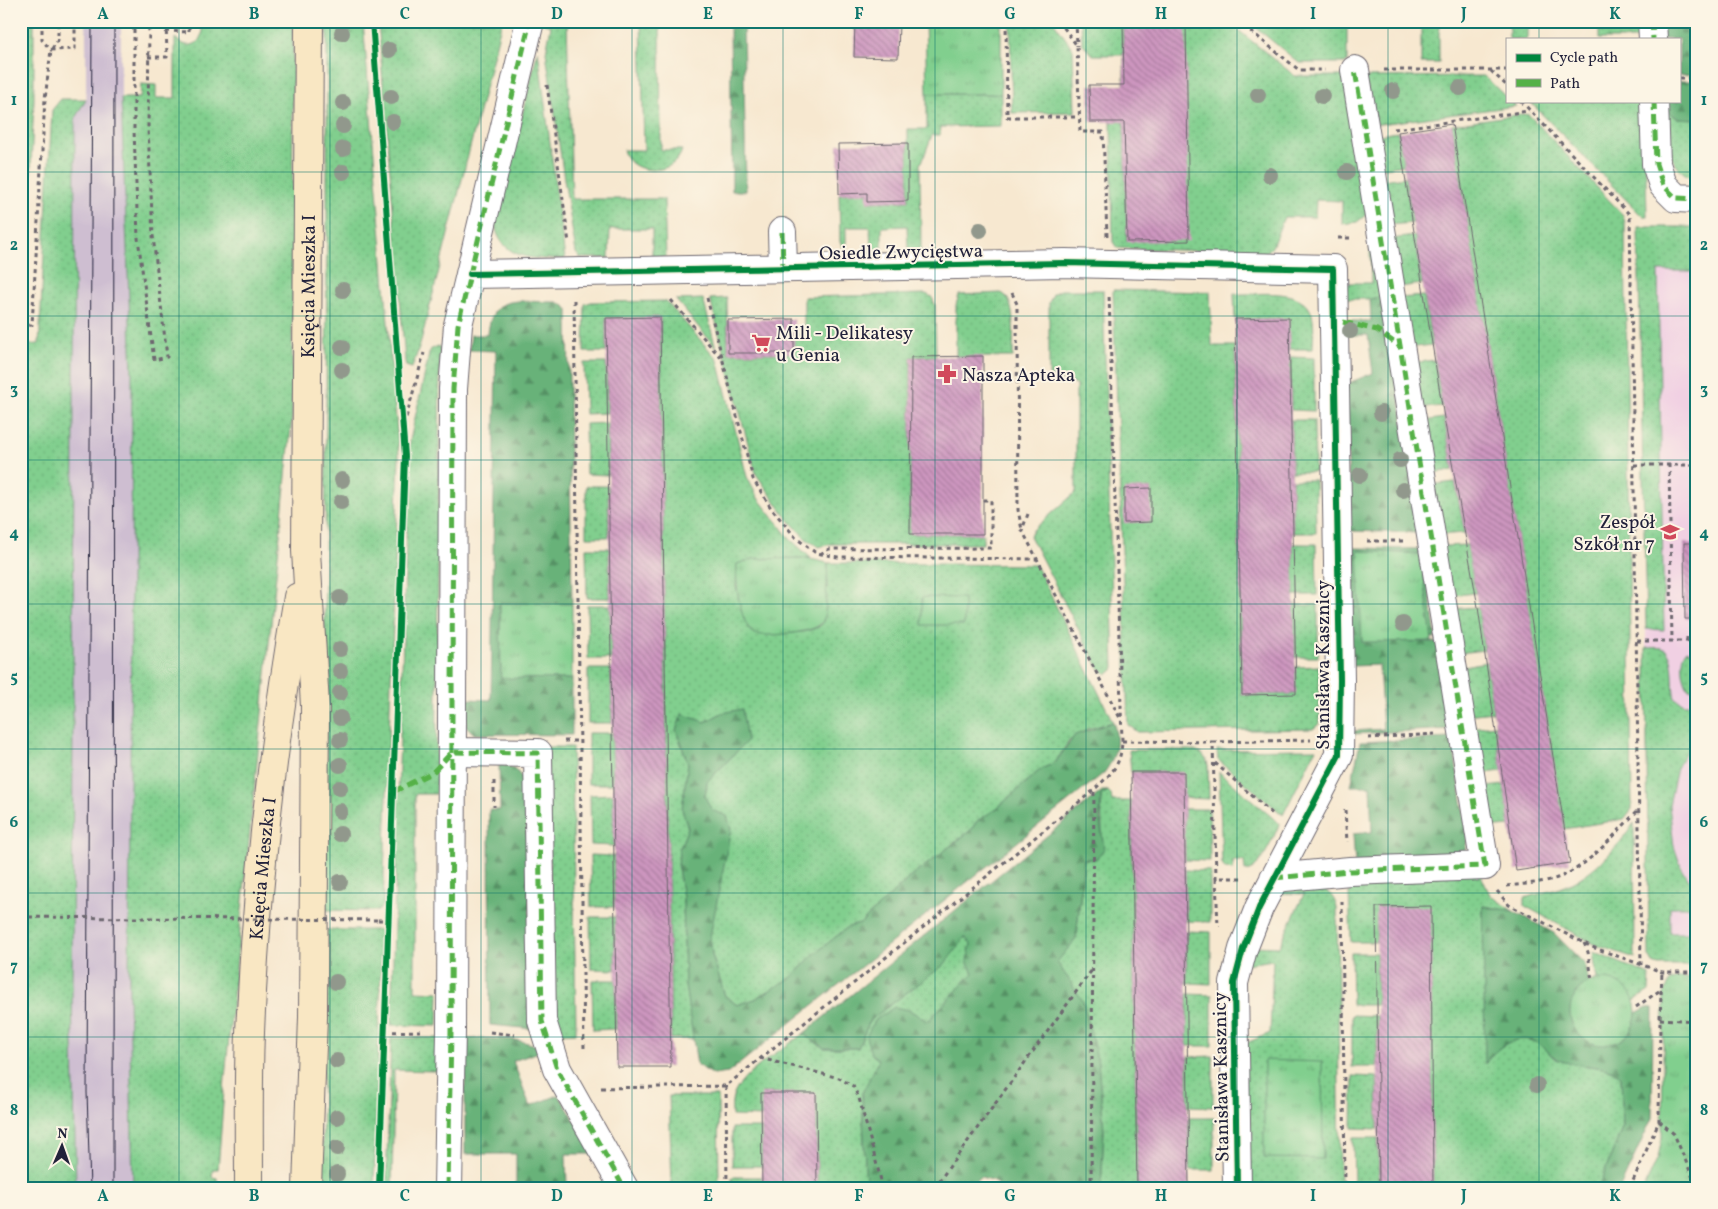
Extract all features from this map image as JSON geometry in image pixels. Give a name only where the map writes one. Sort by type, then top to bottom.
[{"type":"street","name":"Księcia Mieszka I","points":[[307,1188],[313,1017],[315,706],[306,551],[309,21]]},
{"type":"street","points":[[448,1188],[453,389],[458,325],[530,21]]},
{"type":"street","points":[[1652,21],[1653,38]]},
{"type":"street","points":[[1274,878],[1350,871],[1484,866],[1355,70]]},
{"type":"street","points":[[1654,102],[1656,164],[1663,185],[1676,198],[1697,199]]},
{"type":"street","points":[[782,232],[783,268]]},
{"type":"street","name":"Osiedle Zwycięstwa","points":[[470,274],[1108,263],[1333,269]]},
{"type":"street","name":"Stanisława Kasznicy","points":[[1236,1188],[1234,983],[1243,949],[1259,908],[1339,755],[1340,680],[1333,269]]},
{"type":"street","name":"Księcia Mieszka I","points":[[249,1188],[250,1035],[260,875],[279,704],[306,551]]},
{"type":"street","points":[[452,752],[538,753],[542,1021],[557,1069],[624,1188]]},
{"type":"path","points":[[42,21],[42,40],[52,50],[75,49],[75,21]]},
{"type":"path","points":[[21,326],[32,325],[45,99],[52,50],[58,40],[58,21]]},
{"type":"path","points":[[134,21],[137,209],[144,296],[154,360],[168,357],[153,236],[148,21]]},
{"type":"path","points":[[148,57],[167,57],[166,21]]},
{"type":"path","points":[[1006,21],[1007,117],[1079,117]]},
{"type":"path","points":[[1059,21],[1077,46]]},
{"type":"path","points":[[1076,21],[1080,132],[1104,132],[1107,238]]},
{"type":"path","points":[[166,31],[189,32],[189,22]]},
{"type":"path","points":[[1490,70],[1506,85]]},
{"type":"path","points":[[1680,78],[1697,78]]},
{"type":"path","points":[[547,82],[570,248]]},
{"type":"path","points":[[1523,102],[1630,215],[1640,808],[1640,965]]},
{"type":"path","points":[[1365,133],[1530,110]]},
{"type":"path","points":[[595,1088],[726,1086],[1094,790],[1115,769],[1122,757],[1122,741],[1109,286]]},
{"type":"path","points":[[1009,290],[1016,299],[1018,510],[1022,530],[1121,720]]},
{"type":"path","points":[[574,293],[584,1057]]},
{"type":"path","points":[[706,295],[721,359],[754,479],[790,532],[804,545],[820,554],[838,557],[1038,559]]},
{"type":"path","points":[[667,296],[721,359]]},
{"type":"path","points":[[1669,464],[1672,642]]},
{"type":"path","points":[[1634,465],[1697,465]]},
{"type":"path","points":[[820,554],[832,549],[991,548],[991,500],[984,500],[984,497]]},
{"type":"path","points":[[1022,530],[1028,514]]},
{"type":"path","points":[[1362,541],[1431,541]]},
{"type":"path","points":[[1687,642],[1687,636],[1697,636]]},
{"type":"path","points":[[1637,641],[1687,642],[1697,648]]},
{"type":"path","points":[[1366,738],[1462,733]]},
{"type":"path","points":[[1122,741],[1316,740]]},
{"type":"path","points":[[1213,742],[1215,763],[1216,878],[1274,878]]},
{"type":"path","points":[[1215,763],[1277,817]]},
{"type":"path","points":[[1091,1188],[1094,790]]},
{"type":"path","points":[[1345,806],[1350,871],[1342,885],[1345,1188]]},
{"type":"path","points":[[1640,808],[1612,837],[1571,871],[1560,877],[1494,887],[1509,906],[1584,943],[1662,972],[1697,972]]},
{"type":"path","points":[[21,917],[388,920]]},
{"type":"path","points":[[1584,943],[1588,952],[1592,981]]},
{"type":"path","points":[[934,1188],[1092,970]]},
{"type":"path","points":[[1630,1188],[1660,1121],[1662,972]]},
{"type":"path","points":[[1636,1007],[1662,989]]},
{"type":"path","points":[[1660,1019],[1697,1021]]},
{"type":"path","points":[[385,1032],[428,1032]]},
{"type":"path","points":[[760,1058],[834,1076],[853,1086],[859,1098],[883,1188]]},
{"type":"path","points":[[726,1086],[727,1188]]},
{"type":"path","points":[[1660,1121],[1674,1134],[1697,1187]]},
{"type":"shaded area","points":[[86,21],[121,21],[121,98],[132,373],[129,993],[133,1188],[76,1188],[72,993],[75,118],[86,99]]},
{"type":"shaded area","name":"Zespół Szkół nr 7","points":[[1638,227],[1697,227],[1697,956],[1649,956],[1648,741]]},
{"type":"green space","points":[[21,21],[34,21],[34,99],[25,304],[21,307]]},
{"type":"green space","points":[[198,21],[293,21],[292,417],[225,1077],[218,1169],[213,1169],[212,1177],[217,1178],[217,1188],[133,1188],[129,993],[132,373],[121,98],[140,98],[141,84],[156,85],[156,98],[175,98],[175,38],[186,45],[198,42],[203,32]]},
{"type":"green space","points":[[327,21],[363,21],[399,456],[383,905],[378,911],[323,910]]},
{"type":"green space","points":[[378,21],[502,21],[420,345],[412,368],[406,366],[405,361]]},
{"type":"green space","points":[[545,21],[567,21],[572,199],[664,199],[666,257],[652,257],[652,229],[610,229],[609,258],[580,258],[576,253],[546,52],[551,26],[544,24]]},
{"type":"green space","points":[[641,21],[660,21],[661,150],[682,150],[678,159],[662,169],[643,169],[634,165],[627,159],[623,150],[644,150]]},
{"type":"green space","points":[[730,21],[743,21],[746,191],[732,191]]},
{"type":"green space","points":[[925,21],[1001,21],[1001,94],[927,94]]},
{"type":"green space","points":[[1010,21],[1053,21],[1073,49],[1075,112],[1012,113]]},
{"type":"green space","points":[[1081,21],[1227,21],[1295,76],[1347,76],[1367,214],[1357,222],[1342,224],[1342,201],[1316,200],[1315,217],[1284,217],[1272,247],[1266,253],[1117,248],[1113,242],[1111,121],[1124,122],[1127,242],[1123,24],[1123,55],[1093,55],[1082,43]]},
{"type":"green space","points":[[1248,21],[1347,21],[1347,63],[1299,63]]},
{"type":"green space","points":[[1421,21],[1439,21],[1439,63],[1421,63]]},
{"type":"green space","points":[[1509,21],[1527,21],[1527,38],[1509,38]]},
{"type":"green space","points":[[1599,21],[1643,21],[1643,38],[1599,38]]},
{"type":"green space","points":[[1661,21],[1697,21],[1697,74],[1680,75],[1680,38],[1661,38]]},
{"type":"green space","points":[[538,50],[565,259],[532,258],[513,252],[505,246],[495,226]]},
{"type":"green space","points":[[1484,76],[1506,97],[1506,102],[1512,102],[1516,106],[1377,124],[1364,77]]},
{"type":"green space","points":[[1680,81],[1697,81],[1697,119],[1677,118],[1663,107],[1663,102],[1680,102]]},
{"type":"green space","points":[[927,94],[1001,94],[1001,126],[941,127],[940,135],[932,135],[920,163],[921,250],[908,251],[907,226],[882,227],[882,251],[871,251],[870,227],[846,227],[846,252],[840,242],[839,194],[867,193],[868,202],[908,201],[908,129],[927,129]]},
{"type":"green space","points":[[61,99],[86,99],[75,118],[72,993],[76,1188],[21,1188],[21,345],[39,344],[52,110]]},
{"type":"green space","points":[[1530,102],[1644,102],[1647,216],[1642,216]]},
{"type":"green space","points":[[1663,107],[1677,118],[1697,119],[1697,180],[1686,175],[1673,160],[1667,140]]},
{"type":"green space","points":[[1523,114],[1529,115],[1534,120],[1623,215],[1625,223],[1632,809],[1624,819],[1564,829],[1452,124]]},
{"type":"green space","points":[[1398,132],[1404,165],[1378,169],[1379,135]]},
{"type":"green space","points":[[1405,177],[1413,223],[1389,225],[1383,180]]},
{"type":"green space","points":[[1638,227],[1697,227],[1697,271],[1658,271],[1664,630],[1646,629]]},
{"type":"green space","points":[[1415,236],[1422,284],[1399,287],[1391,239]]},
{"type":"green space","points":[[1370,247],[1372,247],[1384,296],[1370,299],[1345,299],[1344,283],[1371,283]]},
{"type":"green space","points":[[1061,290],[1103,290],[1114,669],[1107,675],[1098,667],[1030,536],[1033,530],[1076,492],[1076,385],[1049,375],[1049,303],[1053,294]]},
{"type":"green space","points":[[1113,290],[1210,292],[1212,346],[1235,346],[1242,695],[1295,694],[1295,667],[1319,666],[1320,723],[1313,729],[1138,732],[1128,725]]},
{"type":"green space","points":[[1001,293],[1010,303],[1012,311],[1013,357],[956,357],[956,305],[959,295]]},
{"type":"green space","points":[[1267,293],[1299,299],[1307,305],[1312,314],[1314,327],[1313,349],[1290,349],[1235,319],[1234,294]]},
{"type":"green space","points":[[926,294],[932,297],[935,305],[936,356],[911,357],[910,534],[983,534],[983,544],[830,544],[819,547],[806,539],[787,518],[756,474],[710,299],[727,298],[728,353],[794,353],[794,334],[804,333],[804,297]]},
{"type":"green space","points":[[1384,296],[1420,533],[1350,531],[1346,384],[1373,373],[1368,335],[1345,335],[1345,321],[1371,321],[1370,299]]},
{"type":"green space","points":[[1424,296],[1432,345],[1408,348],[1399,298]]},
{"type":"green space","points":[[703,299],[716,348],[676,300]]},
{"type":"green space","points":[[521,301],[557,302],[564,305],[568,310],[572,604],[500,603],[501,677],[572,679],[572,735],[474,734],[466,726],[465,699],[491,700],[496,351],[469,350],[471,335],[488,335],[490,321],[495,311],[502,305]]},
{"type":"green space","points":[[666,301],[718,360],[747,477],[758,498],[790,539],[811,558],[753,559],[737,564],[736,587],[750,631],[765,634],[787,634],[817,628],[822,624],[825,616],[828,563],[1036,565],[1113,722],[1088,729],[1069,741],[1055,763],[1041,769],[996,809],[977,821],[971,830],[908,879],[860,924],[848,927],[812,956],[791,978],[755,999],[737,1005],[725,996],[712,955],[710,937],[727,817],[711,810],[705,797],[707,782],[747,741],[722,713],[705,722],[676,730],[688,763],[682,809],[688,828],[679,850],[678,868],[683,897],[685,985],[694,1039],[671,1039],[660,317],[606,318],[606,352],[584,352],[585,304],[591,302]]},
{"type":"green space","points":[[438,346],[440,347],[436,794],[415,794],[415,991],[439,992],[438,1026],[391,1025],[409,445],[430,350]]},
{"type":"green space","points":[[1290,357],[1314,358],[1314,411],[1291,410]]},
{"type":"green space","points":[[1435,360],[1442,406],[1419,409],[1411,363]]},
{"type":"green space","points":[[584,363],[606,363],[607,413],[585,414]]},
{"type":"green space","points":[[1444,418],[1453,470],[1426,474],[1417,422]]},
{"type":"green space","points":[[1291,420],[1314,420],[1315,472],[1292,472]]},
{"type":"green space","points":[[607,423],[608,475],[586,474],[585,424]]},
{"type":"green space","points":[[1292,480],[1315,480],[1316,533],[1293,533]]},
{"type":"green space","points":[[1455,482],[1465,533],[1437,535],[1429,485]]},
{"type":"green space","points":[[586,486],[608,486],[609,537],[586,537]]},
{"type":"green space","points":[[1293,544],[1316,544],[1317,595],[1294,595]]},
{"type":"green space","points":[[1467,545],[1476,593],[1447,596],[1441,546]]},
{"type":"green space","points":[[586,548],[609,548],[610,598],[587,598]]},
{"type":"green space","points":[[1350,548],[1424,549],[1436,638],[1431,638],[1421,554],[1359,551],[1362,641],[1437,642],[1451,729],[1353,734],[1353,731],[1383,729],[1379,665],[1351,666]]},
{"type":"green space","points":[[1358,551],[1421,554],[1432,641],[1362,642]]},
{"type":"green space","points":[[806,558],[828,563],[825,616],[822,623],[813,628],[787,634],[754,634],[745,620],[739,601],[737,564],[753,559]]},
{"type":"green space","points":[[922,597],[964,598],[964,625],[922,625]]},
{"type":"green space","points":[[500,603],[572,604],[572,679],[501,678]]},
{"type":"green space","points":[[587,605],[610,605],[611,659],[588,659]]},
{"type":"green space","points":[[1294,605],[1318,605],[1318,657],[1295,657]]},
{"type":"green space","points":[[1478,607],[1484,650],[1458,653],[1451,609]]},
{"type":"green space","points":[[1646,648],[1662,648],[1667,651],[1672,662],[1675,698],[1684,704],[1697,704],[1697,732],[1677,768],[1669,805],[1674,846],[1681,867],[1697,891],[1697,907],[1670,907],[1670,933],[1697,933],[1697,965],[1658,965],[1653,963],[1649,956]]},
{"type":"green space","points":[[1687,650],[1697,655],[1697,691],[1689,689],[1685,680],[1683,658]]},
{"type":"green space","points":[[1486,662],[1493,712],[1466,715],[1459,667]]},
{"type":"green space","points":[[588,669],[611,669],[612,723],[588,723]]},
{"type":"green space","points":[[742,709],[747,741],[707,782],[705,797],[712,810],[727,816],[731,829],[710,937],[712,955],[725,996],[737,1005],[755,999],[791,978],[812,956],[848,927],[860,924],[908,879],[971,830],[977,821],[996,809],[1041,769],[1055,763],[1075,735],[1113,722],[1116,749],[1104,773],[728,1073],[714,1075],[697,1065],[685,985],[683,897],[678,868],[679,850],[688,828],[682,809],[688,763],[676,730],[682,714],[705,722],[722,713]]},
{"type":"green space","points":[[1495,725],[1502,771],[1476,774],[1470,728]]},
{"type":"green space","points":[[588,733],[612,733],[613,784],[588,784]]},
{"type":"green space","points":[[1452,738],[1468,838],[1464,853],[1355,866],[1353,834],[1372,832],[1370,786],[1351,786],[1360,742]]},
{"type":"green space","points":[[547,747],[572,747],[576,1033],[556,1034],[554,1028]]},
{"type":"green space","points":[[1316,749],[1283,815],[1218,760],[1217,750]]},
{"type":"green space","points":[[1129,750],[1191,750],[1200,753],[1206,759],[1208,765],[1209,799],[1184,798],[1183,772],[1131,772]]},
{"type":"green space","points":[[499,763],[514,768],[525,781],[534,1029],[490,1025],[489,810],[500,810]]},
{"type":"green space","points":[[1219,772],[1280,824],[1270,845],[1257,865],[1245,871],[1244,861],[1233,861],[1233,870],[1225,869],[1222,864]]},
{"type":"green space","points":[[1504,785],[1510,826],[1485,828],[1478,788]]},
{"type":"green space","points":[[1102,791],[1108,791],[1101,795],[1100,820],[1104,849],[1096,859],[1084,859],[1076,939],[1057,962],[1083,1001],[1098,1062],[1104,1130],[1101,1188],[1001,1188],[992,1180],[981,1177],[966,1188],[866,1188],[862,1093],[879,1060],[871,1054],[866,1037],[874,1021],[894,1007],[909,1010],[928,1021],[973,973],[967,961],[971,944],[965,937],[944,965],[870,1020],[858,1048],[824,1048],[803,1034]]},
{"type":"green space","points":[[1108,791],[1111,794],[1112,801],[1131,801],[1137,1188],[1101,1188],[1104,1130],[1098,1062],[1056,962],[1076,939],[1084,859],[1096,859],[1102,832],[1101,795]]},
{"type":"green space","points":[[613,794],[614,846],[591,845],[590,795]]},
{"type":"green space","points":[[1184,809],[1209,809],[1210,861],[1185,860]]},
{"type":"green space","points":[[1634,823],[1635,958],[1596,945],[1525,906],[1525,898],[1563,887],[1583,876],[1612,851]]},
{"type":"green space","points":[[590,855],[614,856],[614,907],[591,907]]},
{"type":"green space","points":[[1185,870],[1210,871],[1210,922],[1186,921]]},
{"type":"green space","points":[[1479,871],[1490,895],[1513,911],[1483,906],[1486,1063],[1497,1050],[1519,1039],[1535,1042],[1558,1060],[1604,1068],[1618,1073],[1621,1077],[1623,1126],[1598,1188],[1433,1188],[1430,907],[1377,907],[1376,942],[1351,942],[1349,893],[1353,879]]},
{"type":"green space","points":[[1307,887],[1322,889],[1334,899],[1337,908],[1340,1188],[1246,1188],[1244,1044],[1270,1033],[1273,960],[1247,964],[1251,946],[1279,947],[1304,894],[1276,893],[1280,888]]},
{"type":"green space","points":[[1483,906],[1513,911],[1554,933],[1585,964],[1589,982],[1578,991],[1572,1002],[1570,1013],[1572,1024],[1578,1033],[1587,1040],[1600,1043],[1620,1040],[1630,1031],[1636,1013],[1647,1007],[1653,1008],[1652,1118],[1620,1188],[1598,1188],[1623,1126],[1621,1077],[1618,1073],[1612,1070],[1561,1061],[1535,1042],[1527,1040],[1519,1040],[1504,1045],[1485,1064]]},
{"type":"green space","points":[[590,917],[615,917],[615,970],[591,969]]},
{"type":"green space","points":[[324,930],[379,930],[382,935],[374,1188],[322,1188]]},
{"type":"green space","points":[[1186,931],[1211,932],[1211,984],[1187,983]]},
{"type":"green space","points":[[966,937],[971,944],[967,961],[973,973],[928,1022],[909,1010],[862,1093],[866,1188],[817,1188],[816,1093],[762,1093],[762,1117],[732,1116],[732,1099],[737,1088],[744,1079],[764,1062],[803,1034],[824,1048],[858,1048],[870,1020],[916,985]]},
{"type":"green space","points":[[1593,952],[1650,975],[1649,991],[1634,1001],[1630,994],[1597,980]]},
{"type":"green space","points":[[1351,953],[1376,953],[1377,1005],[1352,1005]]},
{"type":"green space","points":[[1677,978],[1697,978],[1697,1188],[1644,1188],[1658,1157],[1662,1138],[1664,994],[1670,981]]},
{"type":"green space","points":[[1603,979],[1616,982],[1626,989],[1633,999],[1636,1012],[1633,1025],[1626,1035],[1616,1042],[1603,1045],[1590,1042],[1580,1035],[1573,1025],[1570,1012],[1573,999],[1580,989],[1590,982]]},
{"type":"green space","points":[[592,980],[616,980],[616,1029],[593,1030]]},
{"type":"green space","points":[[1187,994],[1212,995],[1212,1046],[1187,1046]]},
{"type":"green space","points":[[1352,1015],[1377,1016],[1377,1067],[1352,1067]]},
{"type":"green space","points":[[391,1038],[438,1038],[437,1071],[394,1070],[392,1188],[386,1188]]},
{"type":"green space","points":[[465,1039],[516,1040],[536,1045],[539,1052],[513,1061],[530,1106],[559,1095],[596,1154],[566,1154],[567,1188],[516,1188],[516,1154],[465,1154]]},
{"type":"green space","points":[[1213,1056],[1213,1107],[1188,1106],[1188,1057]]},
{"type":"green space","points":[[1264,1060],[1322,1062],[1323,1159],[1264,1158]]},
{"type":"green space","points":[[1353,1076],[1377,1077],[1378,1129],[1352,1128]]},
{"type":"green space","points":[[669,1096],[718,1096],[719,1188],[672,1188]]},
{"type":"green space","points":[[1189,1118],[1214,1118],[1214,1170],[1189,1170]]},
{"type":"green space","points":[[732,1128],[762,1128],[762,1166],[732,1166]]},
{"type":"green space","points":[[1353,1138],[1378,1138],[1379,1188],[1354,1188]]},
{"type":"green space","points":[[732,1177],[762,1177],[762,1188],[732,1188]]},
{"type":"building","points":[[855,21],[899,21],[898,58],[854,57]]},
{"type":"building","points":[[1186,22],[1189,241],[1127,242],[1124,122],[1090,122],[1089,85],[1124,85],[1123,23]]},
{"type":"building","points":[[1452,124],[1570,863],[1516,871],[1478,607],[1444,418],[1398,132]]},
{"type":"building","points":[[908,143],[908,201],[867,202],[867,193],[839,194],[838,144]]},
{"type":"building","points":[[660,317],[671,1067],[617,1067],[606,318]]},
{"type":"building","points":[[1289,318],[1296,694],[1242,695],[1235,319]]},
{"type":"building","name":"Mili - Delikatesy u Genia","points":[[794,319],[794,353],[728,353],[728,320]]},
{"type":"building","points":[[983,356],[983,534],[910,534],[911,357]]},
{"type":"building","points":[[1151,488],[1151,522],[1124,523],[1124,489]]},
{"type":"building","points":[[1684,543],[1697,543],[1697,619],[1685,619]]},
{"type":"building","points":[[1131,772],[1184,772],[1189,1188],[1137,1188]]},
{"type":"building","points":[[1431,906],[1433,1188],[1379,1188],[1376,907]]},
{"type":"building","points":[[761,1093],[816,1093],[817,1188],[762,1188]]},
{"type":"tram line","points":[[90,1188],[87,1092],[92,21]]},
{"type":"tram line","points":[[113,1188],[114,21]]},
{"type":"marked path","points":[[448,1188],[451,1032],[453,389],[458,325],[530,21]]},
{"type":"marked path","points":[[1652,21],[1653,38]]},
{"type":"marked path","points":[[1274,878],[1350,871],[1485,866],[1355,70]]},
{"type":"marked path","points":[[1654,102],[1656,164],[1663,185],[1676,198],[1697,199]]},
{"type":"marked path","points":[[782,232],[783,268]]},
{"type":"marked path","points":[[1343,322],[1377,330],[1399,346]]},
{"type":"marked path","points":[[393,792],[433,772],[452,752],[538,753],[542,1021],[557,1069],[624,1188]]},
{"type":"cycle path","points":[[372,21],[405,456],[379,1188]]},
{"type":"cycle path","points":[[470,274],[1065,263],[1333,269],[1340,680],[1339,755],[1259,908],[1243,949],[1234,983],[1237,1188]]},
{"type":"place","name":"Mili - Delikatesy u Genia","points":[[761,343]]},
{"type":"place","name":"Nasza Apteka","points":[[947,374]]},
{"type":"place","name":"Zespół Szkół nr 7","points":[[1670,532]]}]
